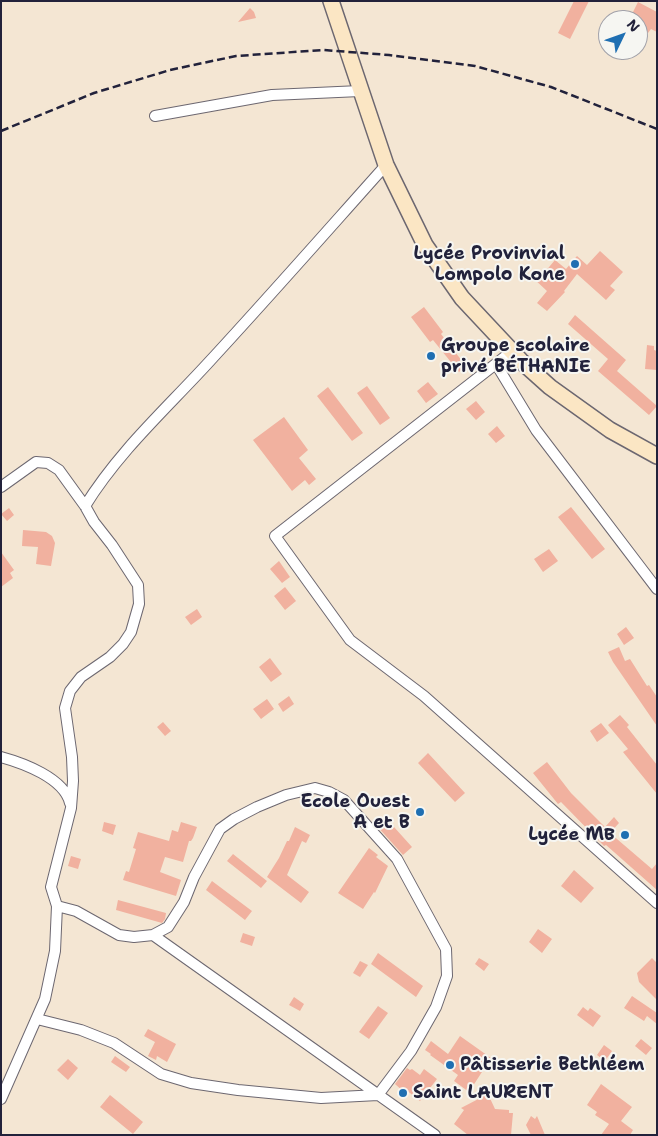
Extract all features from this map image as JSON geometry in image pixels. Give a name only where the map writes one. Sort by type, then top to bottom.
[{"type":"main road","points":[[331,1],[386,165],[430,252],[462,298],[529,370],[572,404],[610,430],[657,456]]},
{"type":"street","points":[[155,116],[272,95],[360,91]]},
{"type":"street","points":[[85,506],[107,474],[137,437],[208,363],[386,165]]},
{"type":"street","points":[[511,352],[275,536],[350,640],[424,696],[657,903]]},
{"type":"street","points":[[496,364],[536,430],[657,589]]},
{"type":"street","points":[[1,487],[36,462],[48,463],[59,470],[138,585],[139,604],[131,632],[123,644],[110,657],[81,677],[70,691],[65,708],[72,757],[73,781],[71,808],[51,887],[57,906],[55,951],[45,999],[38,1019],[1,1099]]},
{"type":"street","points":[[1,756],[21,762],[58,785],[68,797],[71,808]]},
{"type":"street","points":[[57,906],[76,910],[119,934],[134,937],[153,935],[168,927],[184,902],[194,877],[220,829],[234,819],[286,795],[315,788],[329,792],[344,800],[397,859],[446,949],[447,976],[436,1006],[410,1051],[378,1095]]},
{"type":"street","points":[[153,935],[435,1135]]},
{"type":"street","points":[[38,1019],[81,1030],[114,1043],[161,1074],[191,1083],[238,1090],[321,1098],[378,1095]]},
{"type":"building","points":[[574,1],[589,1],[570,39],[558,33]]},
{"type":"building","points":[[638,2],[657,12],[657,32],[651,29],[648,33],[648,10],[634,10]]},
{"type":"building","points":[[250,8],[256,18],[238,22]]},
{"type":"building","points":[[600,251],[623,272],[610,286],[615,290],[606,300],[577,274],[565,292],[547,311],[537,303],[547,291],[533,278],[540,270],[544,273],[555,260],[566,269],[577,256],[587,265]]},
{"type":"building","points":[[424,307],[443,332],[441,334],[466,366],[459,372],[433,340],[430,342],[411,317]]},
{"type":"building","points":[[575,315],[626,360],[617,371],[657,406],[649,415],[598,371],[608,359],[568,324]]},
{"type":"building","points":[[647,345],[654,346],[654,350],[657,351],[657,370],[645,369]]},
{"type":"building","points":[[428,382],[438,394],[426,403],[417,391]]},
{"type":"building","points":[[367,386],[390,418],[380,425],[357,393]]},
{"type":"building","points":[[328,387],[363,433],[352,441],[317,396]]},
{"type":"building","points":[[476,401],[485,412],[476,420],[466,409]]},
{"type":"building","points":[[284,417],[308,450],[299,458],[316,479],[309,485],[305,480],[292,491],[253,440]]},
{"type":"building","points":[[497,426],[505,436],[496,443],[488,434]]},
{"type":"building","points":[[571,507],[605,549],[592,559],[558,517]]},
{"type":"building","points":[[9,508],[14,515],[7,521],[1,514]]},
{"type":"building","points":[[23,530],[46,532],[52,536],[55,543],[51,566],[36,564],[38,547],[22,546]]},
{"type":"building","points":[[549,549],[558,561],[543,572],[534,559]]},
{"type":"building","points":[[1,552],[14,570],[10,573],[13,578],[1,587]]},
{"type":"building","points":[[279,561],[290,577],[282,583],[270,569]]},
{"type":"building","points":[[285,587],[296,601],[285,610],[274,596]]},
{"type":"building","points":[[197,609],[202,617],[191,625],[185,617]]},
{"type":"building","points":[[626,627],[634,638],[624,645],[617,634]]},
{"type":"building","points":[[619,647],[625,661],[630,659],[647,686],[649,685],[657,697],[657,726],[608,652]]},
{"type":"building","points":[[270,658],[282,674],[271,682],[259,667]]},
{"type":"building","points":[[289,696],[294,704],[283,712],[278,704]]},
{"type":"building","points":[[267,699],[274,709],[261,719],[253,709]]},
{"type":"building","points":[[620,715],[629,725],[627,727],[657,765],[657,794],[623,752],[628,749],[608,725]]},
{"type":"building","points":[[163,722],[171,731],[165,736],[157,727]]},
{"type":"building","points":[[601,723],[609,733],[597,742],[590,731]]},
{"type":"building","points":[[428,753],[465,793],[455,802],[418,763]]},
{"type":"building","points":[[547,762],[571,793],[605,827],[614,817],[619,823],[610,833],[652,869],[657,863],[657,890],[606,845],[604,846],[561,802],[558,804],[533,773]]},
{"type":"building","points":[[383,819],[392,829],[394,827],[412,847],[403,855],[376,825]]},
{"type":"building","points":[[104,822],[116,825],[113,835],[102,831]]},
{"type":"building","points":[[181,822],[197,827],[193,838],[189,841],[183,862],[165,857],[160,872],[181,880],[176,896],[123,880],[126,871],[129,872],[136,849],[133,848],[138,832],[169,841],[172,830],[178,832]]},
{"type":"building","points":[[295,827],[310,835],[306,843],[302,841],[287,875],[309,892],[301,903],[267,877],[287,841],[289,841]]},
{"type":"building","points":[[369,848],[378,855],[376,857],[388,866],[375,893],[363,909],[338,893]]},
{"type":"building","points":[[233,854],[267,881],[261,888],[227,861]]},
{"type":"building","points":[[71,856],[81,859],[78,869],[68,866]]},
{"type":"building","points":[[574,870],[594,888],[581,903],[561,886]]},
{"type":"building","points":[[212,881],[252,911],[245,920],[206,890]]},
{"type":"building","points":[[118,900],[166,913],[165,919],[162,923],[116,910]]},
{"type":"building","points":[[538,929],[552,939],[542,953],[529,942]]},
{"type":"building","points":[[243,933],[255,937],[252,946],[240,942]]},
{"type":"building","points":[[378,953],[423,986],[416,997],[371,964]]},
{"type":"building","points":[[479,958],[489,964],[484,971],[475,964]]},
{"type":"building","points":[[652,958],[657,963],[657,1000],[639,982],[637,973]]},
{"type":"building","points":[[360,961],[368,965],[360,977],[353,973]]},
{"type":"building","points":[[632,996],[657,1013],[657,1024],[647,1016],[644,1021],[624,1008]]},
{"type":"building","points":[[294,997],[304,1004],[300,1011],[289,1005]]},
{"type":"building","points":[[378,1006],[388,1013],[369,1039],[359,1032]]},
{"type":"building","points":[[583,1007],[588,1011],[590,1008],[601,1016],[593,1027],[577,1015]]},
{"type":"building","points":[[148,1029],[176,1044],[167,1062],[157,1056],[156,1060],[148,1056],[155,1042],[144,1036]]},
{"type":"building","points":[[460,1036],[491,1058],[469,1092],[454,1081],[458,1075],[425,1050],[431,1041],[448,1054]]},
{"type":"building","points":[[641,1039],[652,1048],[646,1055],[635,1046]]},
{"type":"building","points":[[604,1045],[612,1051],[605,1061],[597,1055]]},
{"type":"building","points":[[115,1056],[130,1067],[126,1072],[111,1062]]},
{"type":"building","points":[[68,1059],[78,1068],[68,1080],[57,1070]]},
{"type":"building","points":[[407,1068],[420,1075],[424,1069],[437,1079],[420,1101],[405,1089],[404,1092],[395,1084]]},
{"type":"building","points":[[601,1084],[632,1107],[621,1121],[633,1130],[630,1135],[601,1135],[609,1124],[595,1115],[597,1112],[587,1105]]},
{"type":"building","points":[[488,1094],[495,1109],[509,1110],[509,1113],[513,1113],[511,1135],[468,1135],[454,1124],[464,1110],[461,1108]]},
{"type":"building","points":[[110,1095],[143,1122],[133,1134],[100,1107]]},
{"type":"building","points":[[531,1116],[535,1119],[537,1116],[545,1135],[531,1135],[526,1125]]},
{"type":"railway","points":[[1,131],[94,93],[170,70],[236,56],[323,50],[389,55],[475,66],[551,87],[657,129]]},
{"type":"place","name":"Lycée Provinvial Lompolo Kone","points":[[575,264]]},
{"type":"place","name":"Groupe scolaire privé BÉTHANIE","points":[[431,356]]},
{"type":"place","name":"Ecole Ouest A et B","points":[[420,812]]},
{"type":"place","name":"Lycée MB","points":[[625,835]]},
{"type":"place","name":"Pâtisserie Bethléem","points":[[450,1065]]},
{"type":"place","name":"Saint LAURENT","points":[[403,1093]]}]
